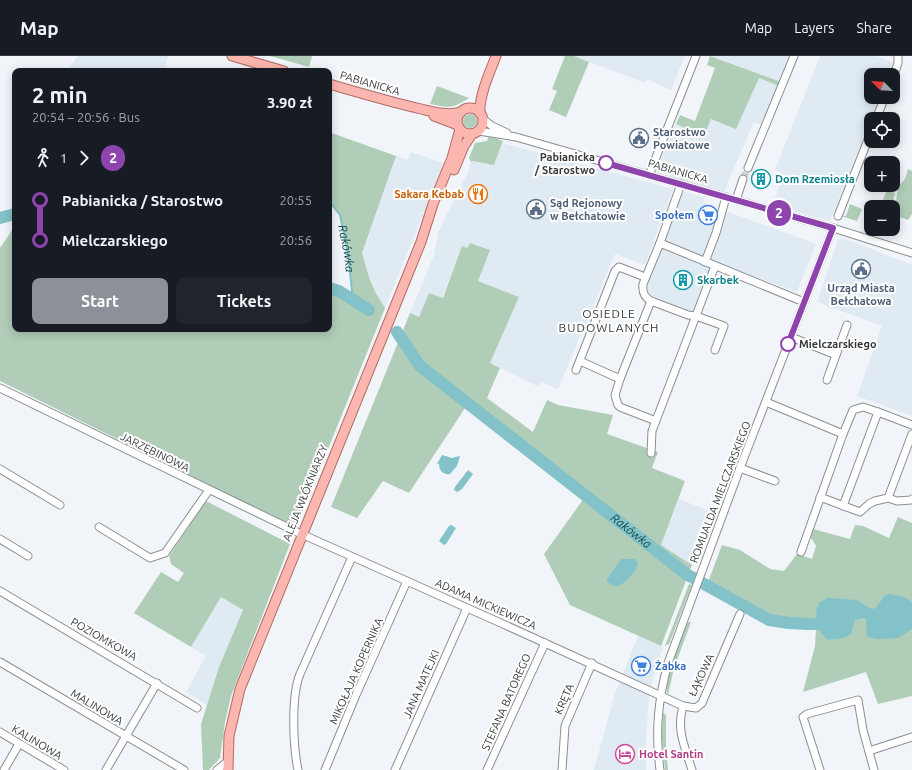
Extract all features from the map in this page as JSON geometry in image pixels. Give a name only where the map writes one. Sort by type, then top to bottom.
[{"type":"main road","points":[[232,56],[274,68]]},
{"type":"main road","points":[[487,79],[472,104],[464,110],[457,120],[459,127],[464,133],[475,132],[482,124],[480,107],[487,79],[496,56]]},
{"type":"main road","name":"PABIANICKA","points":[[332,85],[405,105],[441,113],[455,114],[464,110]]},
{"type":"main road","name":"PABIANICKA","points":[[405,105],[459,127]]},
{"type":"main road","points":[[464,110],[476,110],[482,116]]},
{"type":"main road","name":"ALEJA WŁÓKNIARZY","points":[[425,230],[433,204],[452,158],[459,127]]},
{"type":"main road","name":"ALEJA WŁÓKNIARZY","points":[[227,766],[229,736],[240,689],[425,230],[464,146],[475,132]]},
{"type":"street","points":[[649,175],[696,56]]},
{"type":"street","points":[[748,168],[794,56]]},
{"type":"street","points":[[892,56],[897,56],[898,63],[896,68]]},
{"type":"street","name":"PABIANICKA","points":[[482,116],[492,126],[516,137],[833,228],[912,253]]},
{"type":"street","name":"PABIANICKA","points":[[475,132],[516,137]]},
{"type":"street","points":[[838,216],[865,148]]},
{"type":"street","points":[[736,200],[744,179]]},
{"type":"street","points":[[681,184],[660,243],[642,284],[642,290],[645,298],[651,301],[688,315],[696,316],[724,326],[715,350]]},
{"type":"street","points":[[705,262],[716,233],[726,197]]},
{"type":"street","name":"ROMUALDA MIELCZARSKIEGO","points":[[660,770],[657,736],[660,694],[668,663],[740,468],[833,228]]},
{"type":"street","points":[[660,243],[804,302]]},
{"type":"street","points":[[651,453],[652,431],[715,266]]},
{"type":"street","points":[[576,370],[615,271],[619,267],[645,277]]},
{"type":"street","points":[[651,301],[615,395],[620,407],[656,421]]},
{"type":"street","points":[[827,380],[847,325]]},
{"type":"street","points":[[791,337],[836,354]]},
{"type":"street","points":[[580,361],[620,379]]},
{"type":"street","name":"JARZĘBINOWA","points":[[0,388],[302,534]]},
{"type":"street","points":[[766,402],[843,434]]},
{"type":"street","points":[[801,552],[853,410],[863,407],[912,425]]},
{"type":"street","points":[[843,506],[878,412]]},
{"type":"street","points":[[888,498],[912,434]]},
{"type":"street","points":[[740,468],[775,481]]},
{"type":"street","points":[[0,469],[60,505]]},
{"type":"street","points":[[99,527],[150,558],[165,553],[209,490]]},
{"type":"street","points":[[820,497],[860,512],[875,501],[888,498],[897,501],[912,499]]},
{"type":"street","name":"ADAMA MICKIEWICZA","points":[[302,534],[660,694]]},
{"type":"street","points":[[0,539],[28,556]]},
{"type":"street","points":[[298,770],[295,751],[294,709],[296,686],[352,557]]},
{"type":"street","name":"MIKOŁAJA KOPERNIKA","points":[[325,770],[356,695],[407,581]]},
{"type":"street","name":"POZIOMKOWA","points":[[0,591],[158,683],[197,708]]},
{"type":"street","name":"JANA MATEJKI","points":[[395,770],[467,608]]},
{"type":"street","name":"ŁĄKOWA","points":[[660,694],[683,706],[696,708],[702,703],[740,614]]},
{"type":"street","name":"STEFANA BATOREGO","points":[[487,770],[545,643]]},
{"type":"street","name":"MALINOWA","points":[[0,662],[184,770]]},
{"type":"street","name":"KRĘTA","points":[[562,770],[565,726],[592,663]]},
{"type":"street","points":[[106,770],[158,683]]},
{"type":"street","points":[[820,770],[803,717],[807,714],[858,700],[863,730],[874,770]]},
{"type":"street","points":[[683,706],[680,729],[692,770]]},
{"type":"street","name":"KALINOWA","points":[[0,732],[64,770]]},
{"type":"street","points":[[870,751],[912,737]]},
{"type":"street","points":[[4,770],[19,744]]},
{"type":"street","points":[[217,770],[227,766]]},
{"type":"shaded area","points":[[78,56],[168,56],[166,68],[69,68]]},
{"type":"shaded area","points":[[574,56],[685,56],[671,90],[647,79],[645,83]]},
{"type":"shaded area","points":[[711,56],[791,56],[781,82]]},
{"type":"shaded area","points":[[820,56],[876,56],[890,61],[890,68],[864,68],[864,104],[877,104],[874,112],[864,112],[864,137],[830,221],[773,205],[783,174],[775,170]]},
{"type":"shaded area","points":[[759,78],[779,86],[763,126],[754,122],[725,192],[669,175],[661,160],[676,124],[704,136],[711,119]]},
{"type":"shaded area","points":[[503,143],[673,189],[645,265],[615,254],[558,389],[541,382],[539,387],[490,363],[519,297],[478,281],[490,250],[470,243],[467,248],[462,246],[442,298],[419,317],[410,313],[434,255],[438,233],[466,177],[471,162],[473,161],[494,165]]},
{"type":"shaded area","points":[[411,152],[444,163],[385,308],[375,292],[362,253],[396,156],[408,160]]},
{"type":"shaded area","points":[[683,192],[704,197],[704,203],[816,244],[797,292],[713,262],[693,313],[652,296],[646,290],[647,281]]},
{"type":"shaded area","points":[[843,238],[912,265],[912,416],[857,396],[882,326],[817,302],[838,240]]},
{"type":"shaded area","points":[[679,499],[712,512],[692,565],[661,545]]},
{"type":"shaded area","points":[[221,597],[243,610],[219,667],[207,705],[186,692],[206,656],[191,647]]},
{"type":"shaded area","points":[[638,636],[663,647],[649,696],[646,739],[646,770],[594,770],[615,693]]},
{"type":"green space","points":[[270,56],[312,56],[309,67]]},
{"type":"green space","points":[[565,56],[574,56],[589,62],[566,117],[549,110],[557,91],[552,89]]},
{"type":"green space","points":[[710,56],[781,82],[779,86],[759,78],[736,129],[711,119],[704,136],[676,124],[680,115],[695,121],[715,68],[707,65]]},
{"type":"green space","points":[[437,86],[469,98],[451,107],[430,104]]},
{"type":"green space","points":[[467,114],[473,114],[477,118],[477,124],[473,128],[467,128],[463,124],[463,118]]},
{"type":"green space","points":[[332,133],[396,156],[362,253],[375,292],[385,308],[299,521],[289,524],[0,381],[0,248],[12,230],[12,332],[332,332],[332,289],[339,291],[353,300],[348,254],[340,215],[332,205]]},
{"type":"green space","points":[[489,136],[503,141],[494,165],[473,161],[471,162],[469,158],[475,143],[487,141]]},
{"type":"green space","points":[[908,169],[912,171],[912,214],[908,220],[900,217],[900,200],[896,200],[897,192],[900,192],[900,185],[905,179]]},
{"type":"green space","points":[[886,192],[895,193],[894,200],[883,200]]},
{"type":"green space","points":[[850,204],[862,209],[857,221],[841,216],[846,216]]},
{"type":"green space","points":[[470,243],[490,250],[478,281],[519,297],[490,363],[500,368],[487,398],[533,432],[547,400],[558,405],[613,415],[607,434],[658,452],[652,468],[685,481],[661,545],[692,565],[661,646],[570,605],[544,554],[585,497],[467,405],[409,493],[383,481],[357,518],[331,507],[410,313],[419,317],[429,293],[443,298],[462,246],[467,248]]},
{"type":"green space","points":[[206,501],[290,544],[231,696],[225,722],[220,758],[209,770],[203,770],[201,724],[219,667],[243,610],[221,597],[191,647],[134,613],[161,572],[178,582],[184,573],[171,564],[169,556]]},
{"type":"green space","points":[[898,517],[912,523],[912,696],[878,704],[866,672],[803,692],[815,646],[816,629],[769,625],[705,590],[722,545],[740,550],[770,569],[784,571],[797,554],[812,559],[816,546],[811,538],[813,529],[850,539],[855,525],[863,526],[889,538]]},
{"type":"green space","points":[[689,584],[692,585],[669,644],[665,646]]},
{"type":"green space","points":[[688,622],[691,622],[674,668],[668,695],[667,689],[670,670]]},
{"type":"green space","points":[[663,713],[666,715],[666,750],[668,770],[665,770],[662,738]]},
{"type":"water","points":[[442,455],[452,458],[460,456],[457,466],[450,474],[442,472],[439,464],[437,464]]},
{"type":"water","points":[[468,470],[473,474],[462,489],[457,492],[454,490],[455,487]]},
{"type":"water","points":[[451,525],[456,528],[444,545],[439,541]]},
{"type":"water","points":[[621,559],[634,559],[638,563],[633,573],[627,580],[621,585],[616,586],[608,583],[607,579]]},
{"type":"water","points":[[890,594],[904,597],[912,602],[912,629],[898,638],[878,639],[867,637],[866,619],[863,618],[855,620],[851,634],[842,638],[827,639],[821,631],[817,621],[817,611],[820,602],[828,598],[856,600],[872,609],[876,608],[885,595]]},
{"type":"waterway","name":"Rakówka","points":[[332,205],[340,215],[348,254],[353,300]]},
{"type":"waterway","name":"Rakówka","points":[[0,218],[12,215]]},
{"type":"waterway","name":"Rakówka","points":[[332,289],[339,291],[369,310]]},
{"type":"waterway","name":"Rakówka","points":[[397,332],[420,366],[686,574],[769,620],[789,623],[819,624],[833,619]]},
{"type":"tunnel","points":[[743,179],[748,168]]},
{"type":"bus line","name":"2","points":[[606,163],[833,228],[788,344]]},
{"type":"place","name":"Starostwo Powiatowe","points":[[639,138]]},
{"type":"place","name":"Pabianicka / Starostwo","points":[[606,163]]},
{"type":"place","name":"Dom Rzemiosła","points":[[761,179]]},
{"type":"place","name":"Sakara Kebab","points":[[478,194]]},
{"type":"place","name":"Sąd Rejonowy w Bełchatowie","points":[[536,209]]},
{"type":"place","name":"Społem","points":[[708,215]]},
{"type":"place","name":"Urząd Miasta Bełchatowa","points":[[861,269]]},
{"type":"place","name":"Skarbek","points":[[683,280]]},
{"type":"place","name":"Mielczarskiego","points":[[788,344]]},
{"type":"place","name":"Żabka","points":[[641,666]]},
{"type":"place","name":"Hotel Santin","points":[[625,754]]},
{"type":"district","name":"OSIEDLE BUDOWLANYCH","points":[[609,321]]}]
